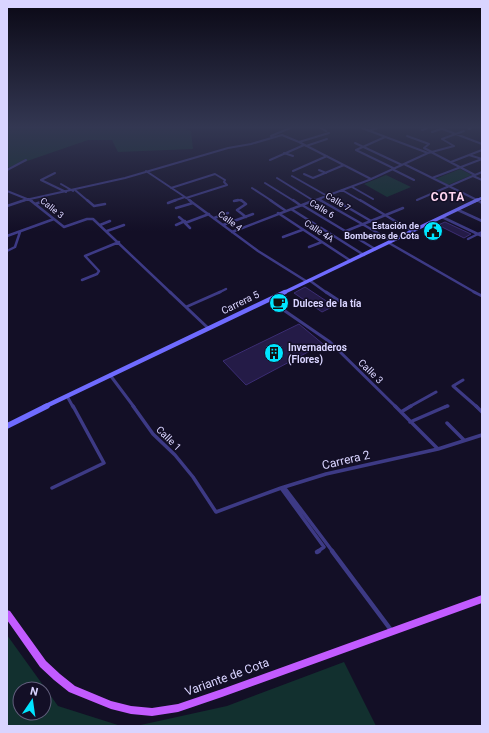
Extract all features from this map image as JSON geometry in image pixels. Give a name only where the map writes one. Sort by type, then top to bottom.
[{"type":"main road","name":"Carrera 5","points":[[7,426],[110,374],[352,261],[482,198]]},
{"type":"main road","name":"Variante de Cota","points":[[7,614],[43,664],[72,689],[111,706],[152,712],[178,708],[207,698],[482,598]]},
{"type":"street","points":[[7,170],[22,162]]},
{"type":"street","points":[[7,206],[125,178],[177,162]]},
{"type":"street","points":[[293,171],[312,162]]},
{"type":"street","points":[[338,162],[370,179]]},
{"type":"street","points":[[380,162],[414,180]]},
{"type":"street","points":[[397,162],[482,203]]},
{"type":"street","points":[[232,232],[278,213],[352,187],[409,162]]},
{"type":"street","points":[[451,162],[482,180]]},
{"type":"street","points":[[432,178],[473,162]]},
{"type":"street","points":[[304,174],[313,178],[344,165]]},
{"type":"street","points":[[319,170],[326,173]]},
{"type":"street","name":"Calle 4","points":[[146,171],[186,197],[232,232],[341,302]]},
{"type":"street","points":[[417,200],[482,172]]},
{"type":"street","points":[[55,173],[41,180],[66,192]]},
{"type":"street","points":[[168,203],[227,184],[224,182],[225,180],[216,174],[171,188]]},
{"type":"street","points":[[292,176],[372,221]]},
{"type":"street","points":[[277,178],[314,200]]},
{"type":"street","name":"Calle 6","points":[[265,183],[375,249]]},
{"type":"street","points":[[61,184],[74,191],[94,206],[105,204]]},
{"type":"street","points":[[352,187],[373,199]]},
{"type":"street","points":[[252,188],[286,211]]},
{"type":"street","points":[[342,190],[410,230]]},
{"type":"street","name":"Calle 3","points":[[7,191],[30,200],[65,227],[89,218],[93,219],[100,225]]},
{"type":"street","name":"Calle 7","points":[[318,199],[482,296]]},
{"type":"street","points":[[234,201],[240,200],[246,204],[237,210],[246,217]]},
{"type":"street","points":[[35,204],[44,201],[50,204]]},
{"type":"street","points":[[176,208],[193,203]]},
{"type":"street","points":[[346,232],[403,208]]},
{"type":"street","points":[[292,209],[364,255]]},
{"type":"street","points":[[458,210],[482,221]]},
{"type":"street","points":[[214,218],[228,213]]},
{"type":"street","name":"Calle 4A","points":[[278,213],[302,230],[352,261]]},
{"type":"street","points":[[176,225],[208,214]]},
{"type":"street","points":[[190,228],[185,223],[208,214]]},
{"type":"street","points":[[223,225],[254,214]]},
{"type":"street","points":[[179,217],[185,222]]},
{"type":"street","points":[[442,217],[482,236]]},
{"type":"street","points":[[7,236],[54,219]]},
{"type":"street","points":[[110,221],[100,225],[208,328]]},
{"type":"street","points":[[107,231],[124,225]]},
{"type":"street","points":[[283,238],[302,230]]},
{"type":"street","points":[[7,251],[15,247],[20,232]]},
{"type":"street","points":[[468,239],[482,232]]},
{"type":"street","points":[[82,280],[97,274],[99,271],[85,256],[119,242]]},
{"type":"street","points":[[309,247],[322,242]]},
{"type":"street","points":[[186,307],[226,289]]},
{"type":"street","name":"Calle 3","points":[[268,299],[330,342],[438,449]]},
{"type":"street","name":"Calle 1","points":[[110,374],[153,434],[175,455],[193,477],[216,512]]},
{"type":"street","points":[[463,380],[453,386],[482,412]]},
{"type":"street","points":[[401,412],[436,392]]},
{"type":"street","points":[[52,488],[104,463],[67,396]]},
{"type":"street","points":[[410,422],[448,406]]},
{"type":"street","points":[[447,423],[464,440]]},
{"type":"street","name":"Carrera 2","points":[[216,512],[326,474],[438,449],[482,435]]},
{"type":"street","points":[[282,488],[324,547],[317,552]]},
{"type":"street","points":[[282,488],[392,632]]},
{"type":"green space","points":[[7,162],[24,162],[7,168]]},
{"type":"green space","points":[[460,169],[472,175],[448,185],[435,179]]},
{"type":"green space","points":[[386,175],[411,187],[387,197],[364,184]]},
{"type":"green space","points":[[7,635],[40,681],[12,681],[12,721],[52,721],[52,698],[58,706],[121,726],[7,726]]},
{"type":"green space","points":[[344,662],[376,726],[136,726],[227,706]]},
{"type":"building","points":[[445,222],[471,234],[464,238],[438,225]]},
{"type":"building","points":[[305,287],[334,306],[322,312],[294,293]]},
{"type":"building","name":"Invernaderos (Flores)","points":[[299,324],[323,344],[246,385],[223,361]]},
{"type":"place","name":"Estación de Bomberos de Cota","points":[[433,231]]},
{"type":"place","name":"Dulces de la tía","points":[[279,303]]},
{"type":"place","name":"Invernaderos (Flores)","points":[[274,353]]},
{"type":"district","name":"COTA","points":[[448,197]]}]
